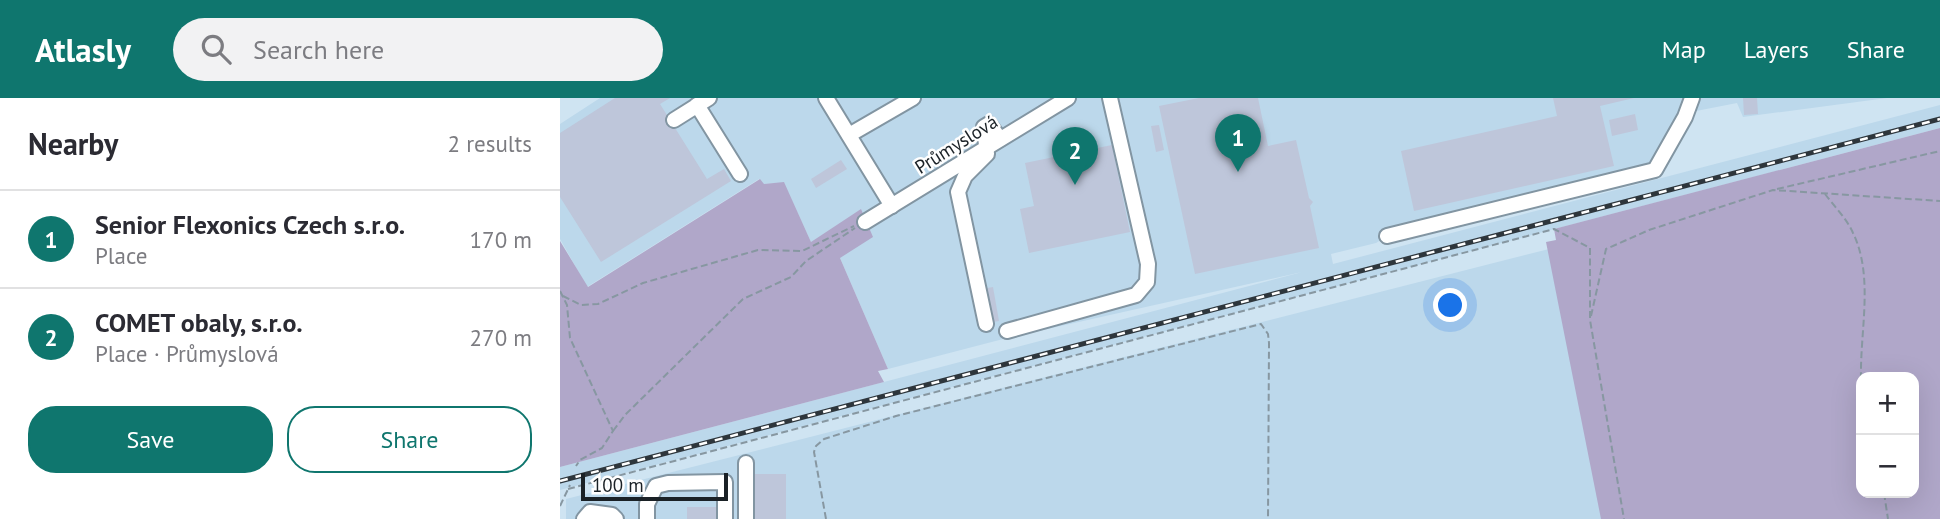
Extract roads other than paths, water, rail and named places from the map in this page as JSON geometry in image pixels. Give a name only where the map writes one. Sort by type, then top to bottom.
[{"type":"street","points":[[825,98],[892,206]]},
{"type":"street","points":[[849,135],[914,98]]},
{"type":"street","name":"Průmyslová","points":[[865,222],[1068,98]]},
{"type":"street","points":[[1007,331],[1136,295],[1144,288],[1148,264],[1110,98]]},
{"type":"street","points":[[1387,236],[1655,170],[1685,117],[1692,98]]},
{"type":"street","points":[[674,120],[703,102],[740,174]]},
{"type":"street","points":[[986,324],[958,192],[965,176],[986,158],[994,143]]},
{"type":"street","points":[[746,463],[746,519]]},
{"type":"street","points":[[647,519],[647,504],[656,486],[668,483],[724,482],[725,519]]},
{"type":"street","points":[[584,519],[590,512],[598,511],[616,519]]},
{"type":"railway","points":[[560,481],[1940,119]]},
{"type":"place","name":"Senior Flexonics Czech s.r.o.","points":[[1238,172]]},
{"type":"place","name":"COMET obaly, s.r.o.","points":[[1075,185]]}]
